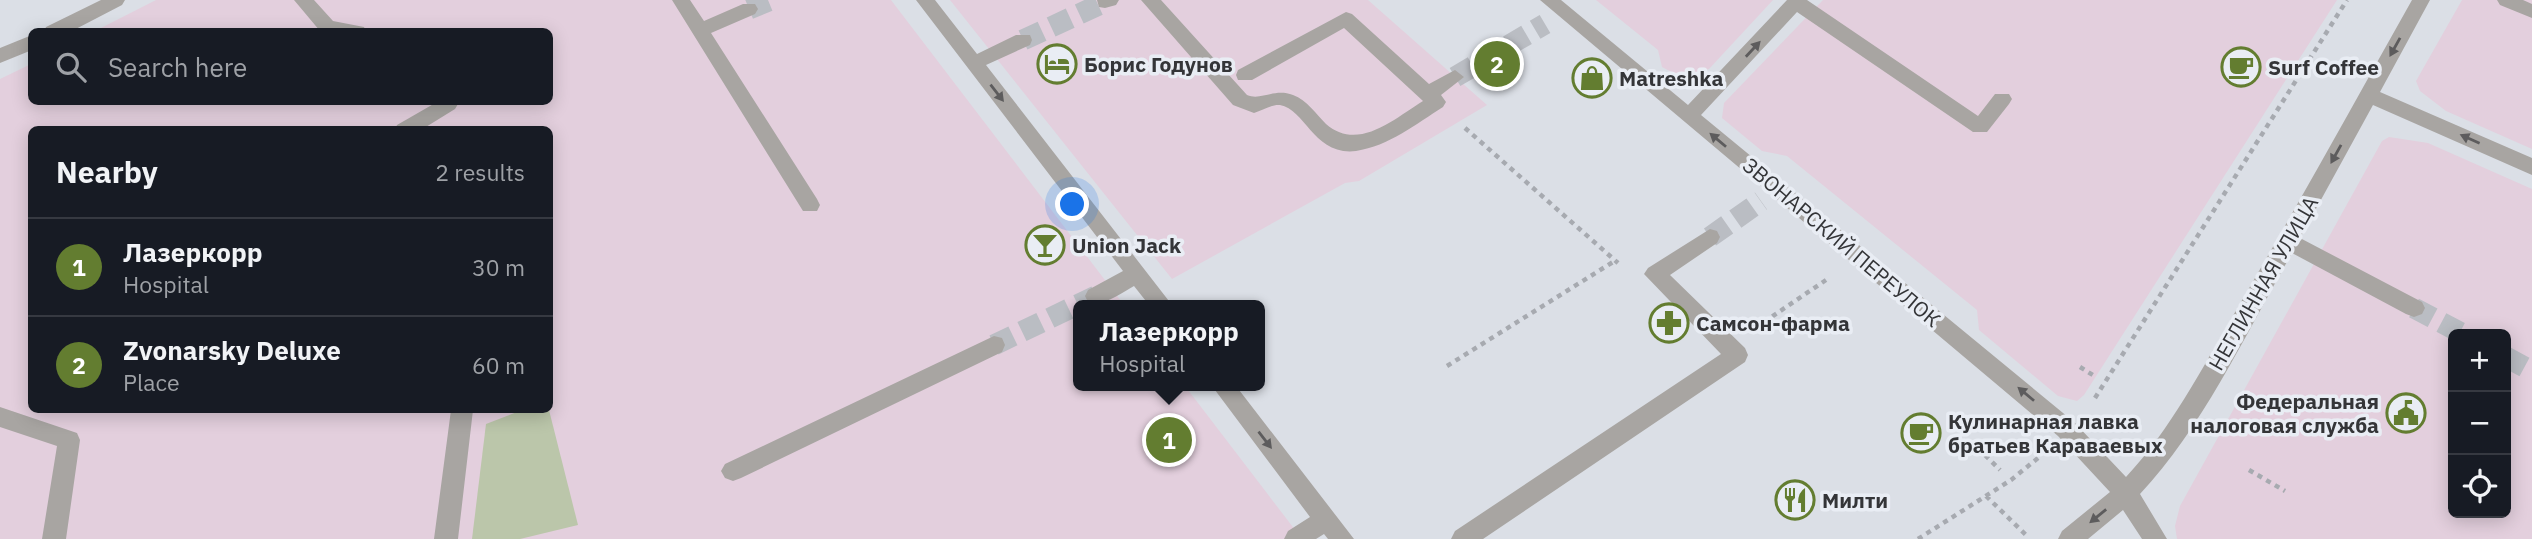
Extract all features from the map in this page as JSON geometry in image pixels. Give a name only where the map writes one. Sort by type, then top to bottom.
[{"type":"street","points":[[61,28],[116,0]]},
{"type":"street","points":[[303,0],[327,26],[337,28]]},
{"type":"street","points":[[681,0],[810,205]]},
{"type":"street","points":[[925,0],[1157,300]]},
{"type":"street","points":[[1150,0],[1240,100],[1254,106],[1272,98],[1284,99],[1323,134],[1336,140],[1360,143],[1373,140],[1436,102],[1346,19],[1245,75]]},
{"type":"street","name":"НЕГЛИННАЯ УЛИЦА","points":[[2070,539],[2126,494],[2155,462],[2179,427],[2288,241],[2421,0]]},
{"type":"street","points":[[2506,0],[2532,11]]},
{"type":"street","points":[[1689,116],[1797,1],[1980,127],[2002,99]]},
{"type":"street","points":[[1545,24],[1557,6]]},
{"type":"street","name":"ЗВОНАРСКИЙ ПЕРЕУЛОК","points":[[1557,6],[1689,116],[1770,196],[2066,429],[2126,494],[2155,539]]},
{"type":"street","points":[[700,30],[749,9]]},
{"type":"street","points":[[974,63],[1023,40]]},
{"type":"street","points":[[0,56],[28,44]]},
{"type":"street","points":[[1428,94],[1455,78]]},
{"type":"street","points":[[2369,94],[2532,167]]},
{"type":"street","points":[[411,126],[446,105]]},
{"type":"street","points":[[1463,539],[1737,355],[1655,274],[1710,237]]},
{"type":"street","points":[[2288,241],[2414,308]]},
{"type":"street","points":[[1096,296],[1137,274]]},
{"type":"street","points":[[733,471],[995,345]]},
{"type":"street","points":[[1227,391],[1342,539]]},
{"type":"street","points":[[446,539],[462,413]]},
{"type":"street","points":[[0,416],[69,440],[54,539]]},
{"type":"street","points":[[1296,539],[1326,519]]},
{"type":"path","points":[[1917,539],[2021,471],[2066,429],[2107,384],[2347,0]]},
{"type":"path","points":[[1458,122],[1613,262],[1637,266],[1655,274]]},
{"type":"path","points":[[1447,366],[1613,262]]},
{"type":"path","points":[[1728,345],[1834,275]]},
{"type":"path","points":[[2080,368],[2095,377]]},
{"type":"path","points":[[1978,448],[2000,470]]},
{"type":"path","points":[[2249,470],[2286,491]]},
{"type":"path","points":[[1986,496],[2030,539]]},
{"type":"shaded area","points":[[156,0],[891,0],[1120,300],[1073,300],[1073,391],[1189,391],[1302,539],[0,539],[0,79],[28,65],[28,105],[553,105],[553,28],[101,28]]},
{"type":"shaded area","points":[[950,0],[1368,0],[1487,105],[1359,181],[1345,183],[1172,279]]},
{"type":"shaded area","points":[[1596,0],[1773,0],[1709,69],[1687,76],[1677,75],[1662,67],[1658,50]]},
{"type":"shaded area","points":[[1823,0],[2337,0],[2084,395],[2077,401],[2058,396],[1979,330],[1977,310],[1787,156],[1762,151],[1722,118],[1724,103]]},
{"type":"shaded area","points":[[2462,0],[2532,0],[2532,149],[2446,111],[2420,91],[2416,81]]},
{"type":"shaded area","points":[[2389,137],[2428,143],[2532,189],[2532,539],[2177,539],[2175,526],[2180,506],[2382,141]]},
{"type":"green space","points":[[514,413],[550,413],[578,525],[520,539],[472,539],[486,424]]},
{"type":"tunnel","points":[[749,9],[771,0]]},
{"type":"tunnel","points":[[1023,40],[1105,2]]},
{"type":"tunnel","points":[[1455,77],[1545,24]]},
{"type":"tunnel","points":[[1710,237],[1761,201]]},
{"type":"tunnel","points":[[1088,300],[1096,296]]},
{"type":"tunnel","points":[[994,345],[1073,307]]},
{"type":"tunnel","points":[[2414,308],[2454,329]]},
{"type":"tunnel","points":[[2511,360],[2532,371]]},
{"type":"place","name":"Борис Годунов","points":[[1057,64]]},
{"type":"place","name":"Zvonarsky Deluxe","points":[[1497,64]]},
{"type":"place","name":"Surf Coffee","points":[[2241,67]]},
{"type":"place","name":"Matreshka","points":[[1592,78]]},
{"type":"place","name":"Union Jack","points":[[1045,245]]},
{"type":"place","name":"Самсон-фарма","points":[[1669,323]]},
{"type":"place","name":"Федеральная налоговая служба","points":[[2406,413]]},
{"type":"place","name":"Кулинарная лавка братьев Караваевых","points":[[1921,433]]},
{"type":"place","name":"Лазеркорр","points":[[1169,440]]},
{"type":"place","name":"Милти","points":[[1795,500]]}]
